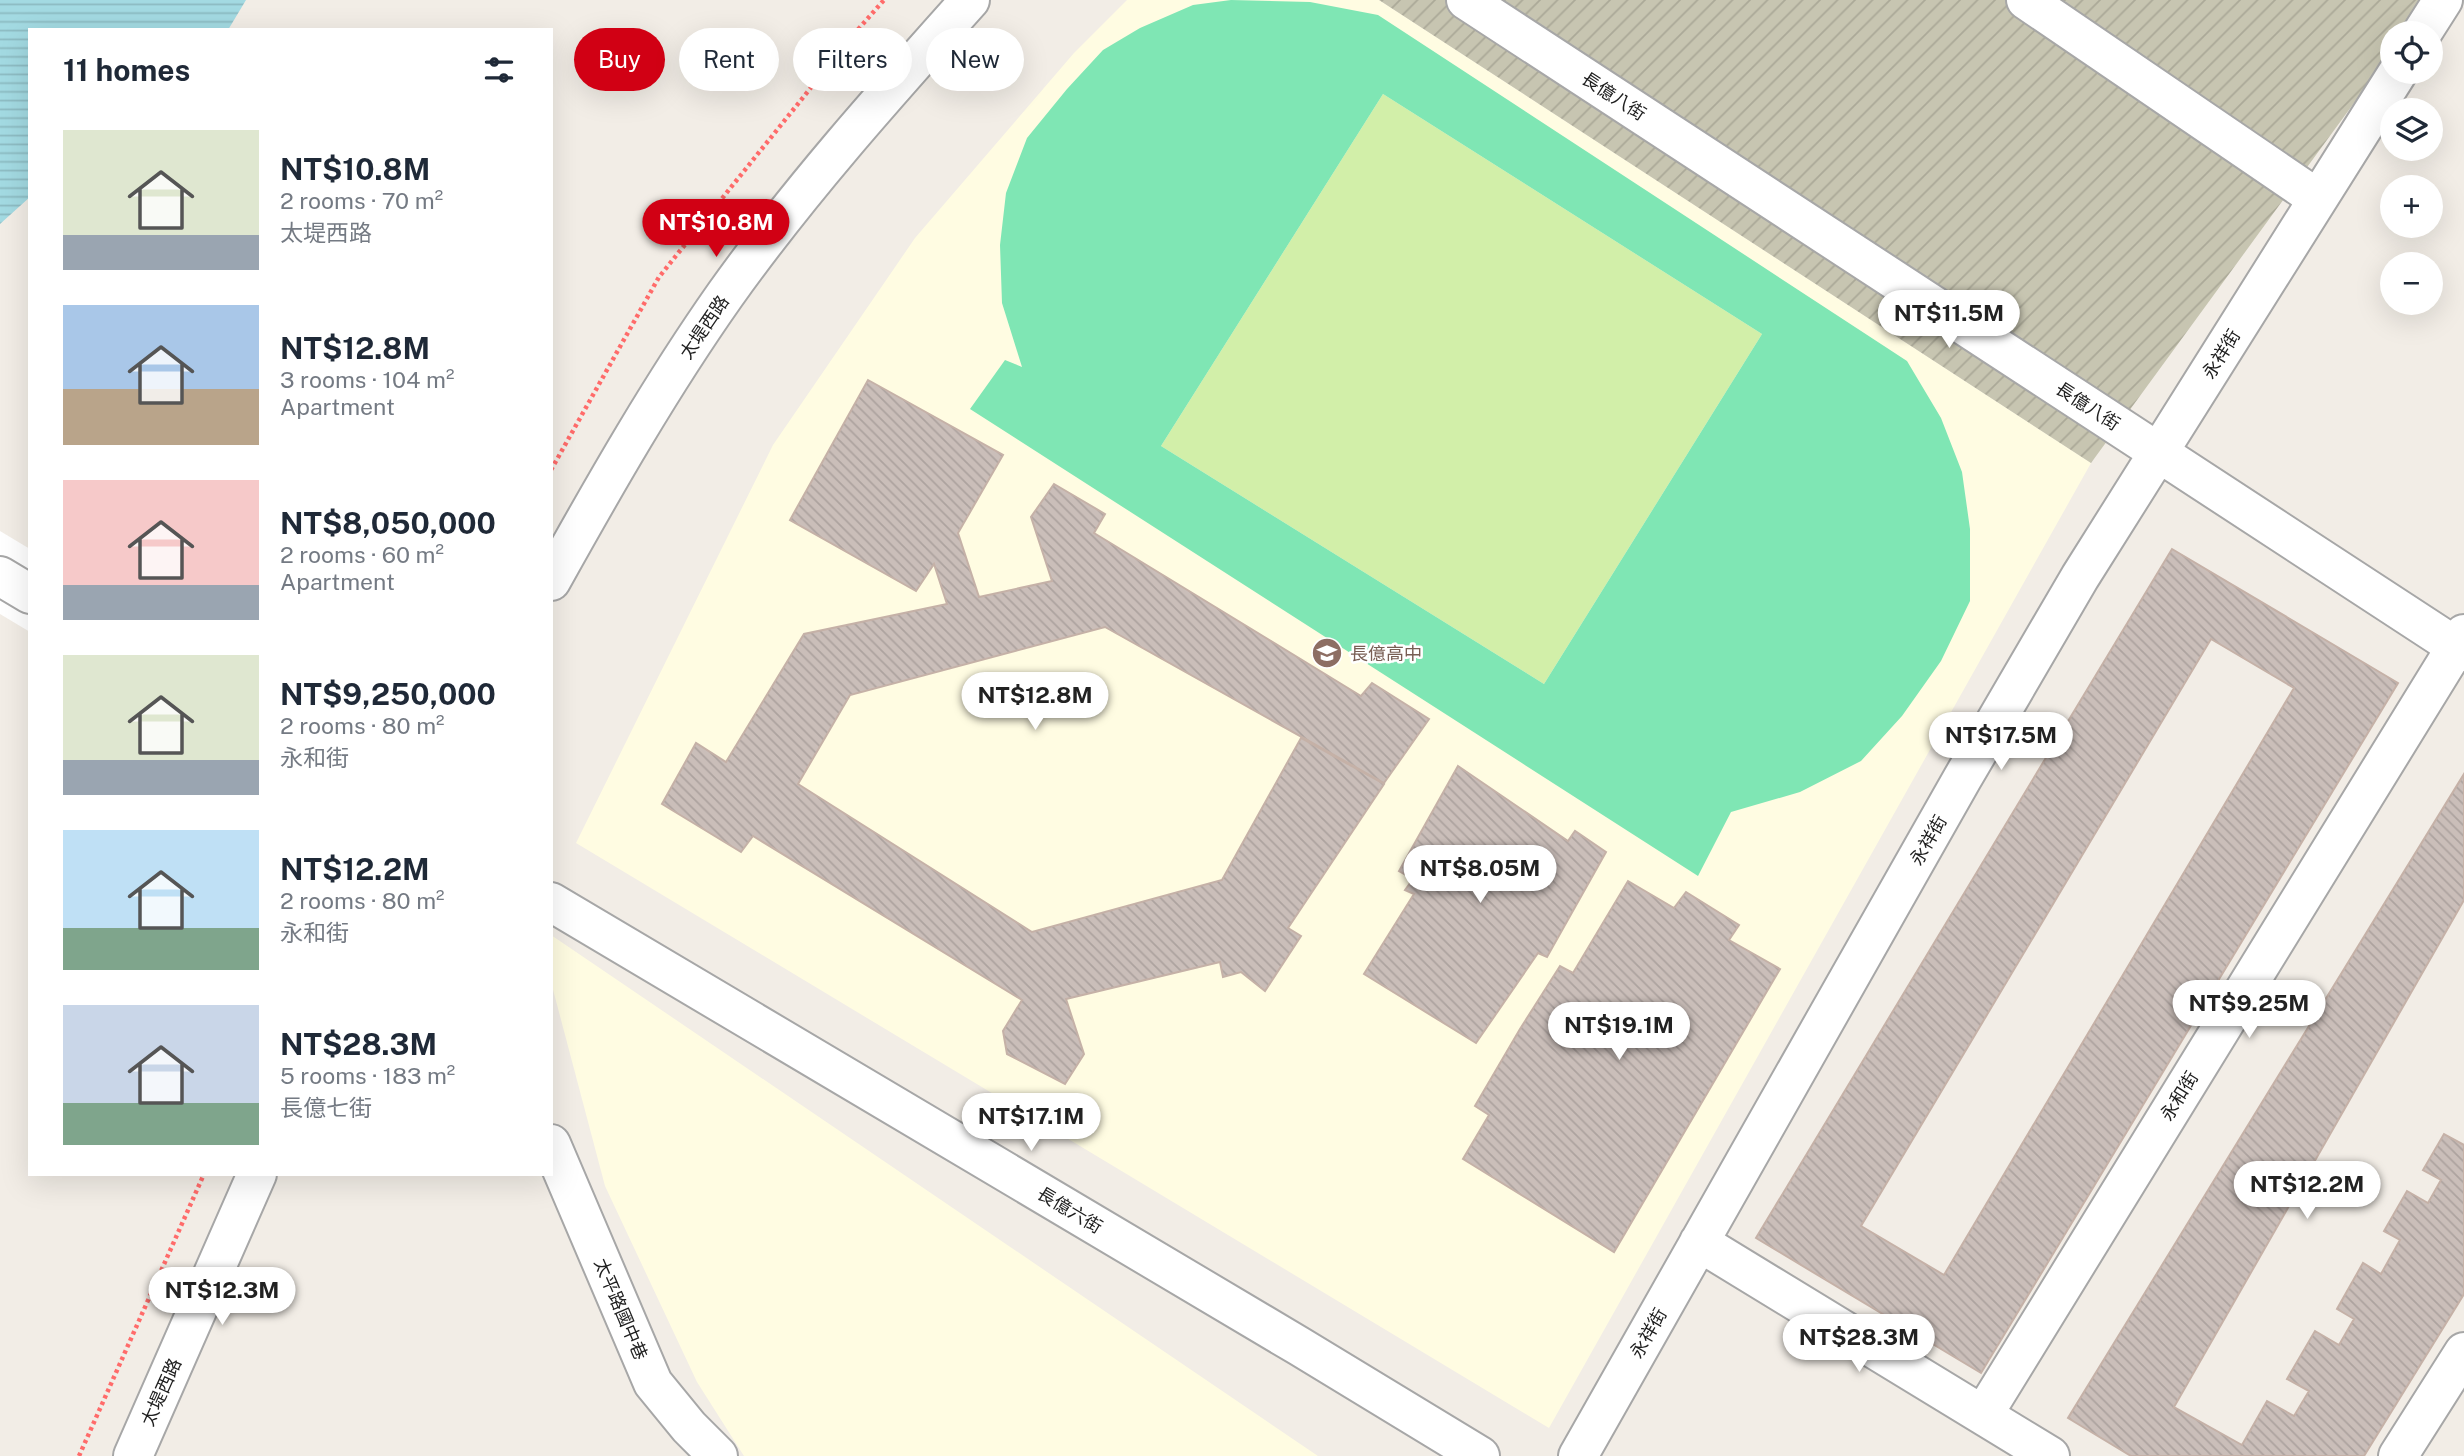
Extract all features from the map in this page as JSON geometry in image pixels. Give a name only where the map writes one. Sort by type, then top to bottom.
[{"type":"street","name":"太堤西路","points":[[553,577],[672,376],[726,294],[890,89],[970,0]]},
{"type":"street","name":"長億八街","points":[[1466,0],[2160,452],[2461,644]]},
{"type":"street","points":[[2026,0],[2318,199]]},
{"type":"street","points":[[2430,21],[2443,0]]},
{"type":"street","name":"永祥街","points":[[1578,1456],[2073,589],[2390,84]]},
{"type":"street","points":[[0,576],[28,593]]},
{"type":"street","name":"永和街","points":[[1983,1415],[2461,644]]},
{"type":"street","name":"長億六街","points":[[553,903],[1287,1338],[1480,1456]]},
{"type":"street","name":"太平路國中巷","points":[[553,1149],[653,1383],[689,1427],[718,1456]]},
{"type":"street","name":"太堤西路","points":[[133,1456],[256,1176]]},
{"type":"street","points":[[1699,1242],[2050,1456]]},
{"type":"street","points":[[2398,1456],[2464,1352]]},
{"type":"path","points":[[553,466],[660,277],[884,0]]},
{"type":"path","points":[[79,1456],[203,1176]]},
{"type":"shaded area","name":"長億高中","points":[[1127,0],[1379,0],[2091,463],[1549,1428],[576,843],[773,445],[915,238],[1074,53]]},
{"type":"shaded area","points":[[1379,0],[2430,0],[2414,21],[2380,21],[2380,67],[2091,463]]},
{"type":"shaded area","points":[[553,936],[1318,1456],[744,1456],[697,1382],[605,1186],[553,990]]},
{"type":"green space","points":[[1231,0],[1310,2],[1378,15],[1907,361],[1941,418],[1962,472],[1970,529],[1970,601],[1941,661],[1902,716],[1861,761],[1800,792],[1731,812],[1698,876],[970,409],[1005,360],[1022,367],[1002,303],[1000,245],[1006,193],[1027,138],[1103,50],[1140,28],[1193,5]],"holes":[[[1383,94],[1762,334],[1544,684],[1161,446]]]},
{"type":"green space","points":[[1383,94],[1762,334],[1544,684],[1161,446]]},
{"type":"water","points":[[0,0],[246,0],[229,28],[28,28],[28,199],[0,224]]},
{"type":"pier","points":[[0,531],[28,548],[28,631],[0,614]]},
{"type":"building","points":[[868,380],[1003,455],[958,533],[979,597],[1052,581],[1031,517],[1054,484],[1105,514],[1094,533],[1361,696],[1372,683],[1429,719],[1384,783],[1105,627],[850,695],[798,784],[1032,932],[1222,880],[1301,738],[1384,784],[1288,928],[1301,936],[1265,991],[1241,972],[1223,977],[1220,962],[1066,999],[1084,1054],[1065,1084],[1007,1054],[1003,1031],[1022,1000],[753,836],[741,852],[662,804],[696,743],[726,762],[804,634],[947,604],[934,564],[916,591],[790,520]]},
{"type":"building","points":[[2172,549],[2398,683],[1981,1373],[1756,1238]],"holes":[[[2211,639],[2294,688],[1944,1275],[1861,1226]]]},
{"type":"building","points":[[1458,766],[1568,841],[1575,831],[1606,852],[1547,957],[1538,953],[1476,1043],[1364,974],[1414,894],[1405,890],[1413,879],[1399,871]]},
{"type":"building","points":[[2464,774],[2464,900],[2174,1407],[2242,1445],[2267,1401],[2294,1416],[2309,1391],[2287,1379],[2315,1331],[2339,1345],[2354,1319],[2337,1309],[2363,1263],[2381,1274],[2400,1240],[2384,1231],[2407,1191],[2428,1203],[2441,1180],[2423,1170],[2444,1134],[2464,1145],[2464,1294],[2364,1456],[2131,1456],[2068,1418]]},
{"type":"building","points":[[1628,881],[1674,908],[1686,892],[1739,925],[1729,940],[1780,969],[1614,1252],[1463,1159],[1489,1115],[1475,1106],[1520,1029],[1560,966],[1573,973]]},
{"type":"place","name":"長億高中","points":[[1327,653]]}]
